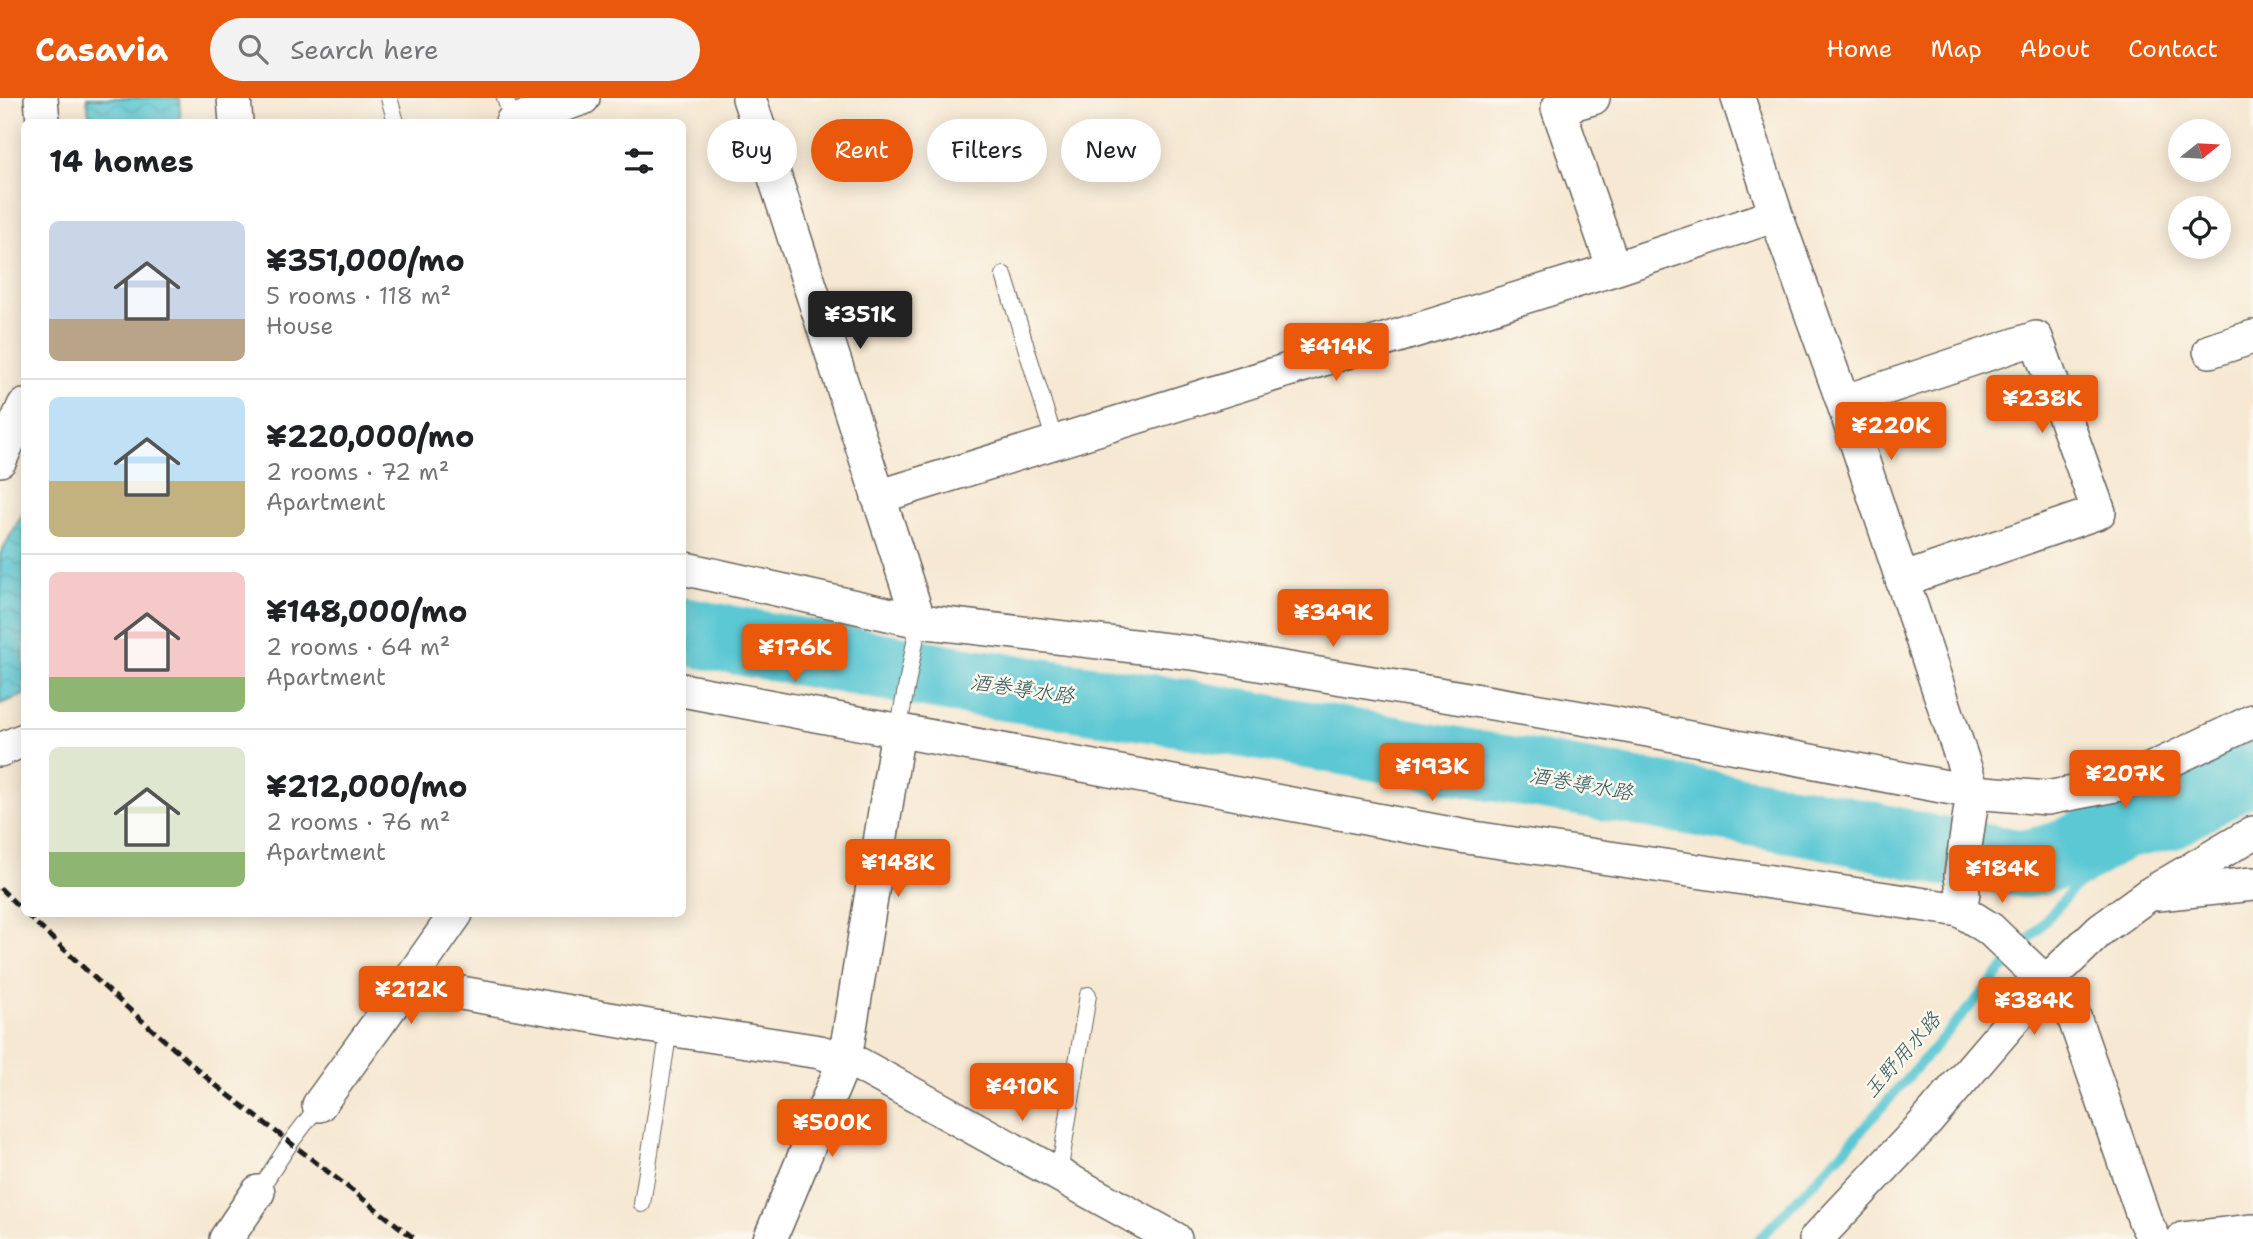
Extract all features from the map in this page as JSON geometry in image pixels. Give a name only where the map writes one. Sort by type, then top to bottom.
[{"type":"street","points":[[41,98],[43,119]]},
{"type":"street","points":[[234,98],[236,119]]},
{"type":"street","points":[[522,119],[583,98]]},
{"type":"street","points":[[749,98],[878,498],[918,633]]},
{"type":"street","points":[[1593,98],[1558,108],[1614,269]]},
{"type":"street","points":[[1738,98],[1973,792],[1961,875],[1963,893],[1960,910]]},
{"type":"street","points":[[878,498],[1614,269],[1776,215]]},
{"type":"street","points":[[2210,351],[2253,337]]},
{"type":"street","points":[[1843,402],[2036,338],[2099,512],[1902,580]]},
{"type":"street","points":[[0,460],[21,413]]},
{"type":"street","points":[[686,569],[918,633],[1194,653],[1624,725],[1973,792],[2047,799],[2120,784],[2253,721]]},
{"type":"street","points":[[686,691],[901,718],[1466,837],[1960,910],[1990,929],[2062,998],[2073,1014],[2145,1221],[2154,1239]]},
{"type":"street","points":[[770,1239],[845,1059],[901,718]]},
{"type":"street","points":[[0,750],[21,741]]},
{"type":"street","points":[[1816,1239],[1927,1121],[2026,965],[2101,929],[2148,895],[2253,833]]},
{"type":"street","points":[[2148,895],[2253,884]]},
{"type":"street","points":[[319,1105],[454,917]]},
{"type":"street","points":[[410,981],[427,987],[820,1052],[845,1059],[1175,1239]]},
{"type":"street","points":[[226,1239],[258,1192]]},
{"type":"street","points":[[2183,1239],[2253,1231]]},
{"type":"lane","points":[[389,98],[395,119]]},
{"type":"lane","points":[[505,98],[512,119]]},
{"type":"lane","points":[[1004,275],[1055,442]]},
{"type":"lane","points":[[901,718],[918,633]]},
{"type":"lane","points":[[1059,1174],[1088,995]]},
{"type":"lane","points":[[642,1204],[669,1029]]},
{"type":"lane","points":[[258,1192],[319,1105]]},
{"type":"water","points":[[87,98],[179,98],[181,119],[90,119]]},
{"type":"water","points":[[21,516],[21,696],[0,704],[0,554]]},
{"type":"waterway","name":"酒巻導水路","points":[[686,632],[965,681],[1158,709],[1820,824],[1939,851],[2026,864],[2061,855],[2122,826],[2168,816],[2253,767]]},
{"type":"waterway","name":"玉野用水路","points":[[1759,1239],[1848,1146],[2074,888],[2149,842],[2168,816]]},
{"type":"railway","points":[[0,888],[21,909]]},
{"type":"railway","points":[[29,917],[213,1083],[415,1239]]}]
